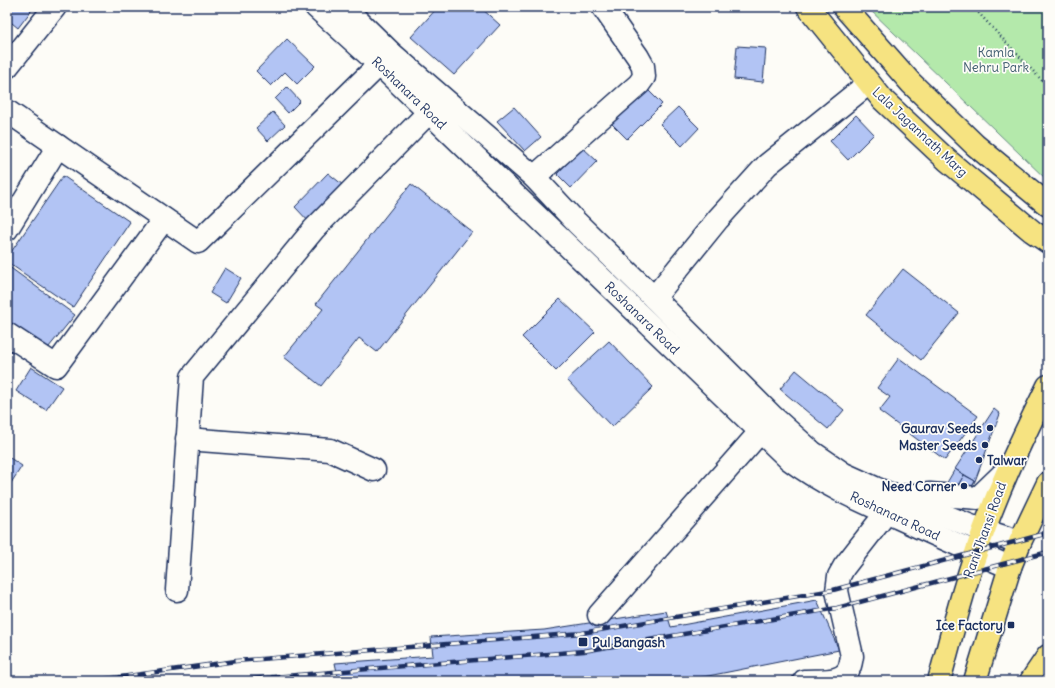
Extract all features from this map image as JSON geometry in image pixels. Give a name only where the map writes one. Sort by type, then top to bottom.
[{"type":"main road","name":"Lala Jagannath Marg","points":[[808,7],[883,100],[947,160],[1032,231],[1048,242]]},
{"type":"main road","points":[[844,7],[911,83],[975,145],[1048,205]]},
{"type":"main road","name":"Rani Jhansi Road","points":[[939,681],[975,553],[983,531],[1007,470],[1048,386]]},
{"type":"main road","points":[[975,681],[1010,568],[1020,542],[1048,483]]},
{"type":"main road","points":[[1031,681],[1048,656]]},
{"type":"street","points":[[7,67],[55,7]]},
{"type":"street","name":"Roshanara Road","points":[[316,7],[385,58],[534,177],[576,223],[654,298],[773,417],[812,452],[891,505],[975,553],[1010,568]]},
{"type":"street","name":"Roshanara Road","points":[[344,7],[429,112],[789,459],[816,478],[891,505],[1020,542]]},
{"type":"street","points":[[534,177],[639,84],[644,77],[643,66],[638,57],[603,7]]},
{"type":"street","points":[[7,111],[198,242],[385,58]]},
{"type":"street","points":[[654,298],[718,219],[767,165],[869,83]]},
{"type":"street","points":[[177,590],[192,377],[314,229],[429,112]]},
{"type":"street","points":[[7,229],[58,146]]},
{"type":"street","points":[[7,334],[56,366],[164,219]]},
{"type":"street","points":[[599,615],[760,432]]},
{"type":"street","points":[[187,439],[330,450],[374,470]]},
{"type":"street","points":[[804,681],[835,679],[845,674],[850,666],[852,656],[837,591],[839,576],[844,567],[891,505],[930,494],[978,498],[1007,470]]},
{"type":"path","points":[[973,7],[1048,87]]},
{"type":"green space","name":"Kamla Nehru Park","points":[[867,7],[1048,7],[1048,181]]},
{"type":"building","points":[[7,7],[34,7],[18,28],[7,19]]},
{"type":"building","points":[[438,7],[480,7],[500,25],[454,75],[411,37]]},
{"type":"building","points":[[287,39],[315,66],[297,84],[285,72],[271,86],[256,71]]},
{"type":"building","points":[[737,46],[766,48],[763,82],[734,79]]},
{"type":"building","points":[[287,87],[300,101],[288,113],[275,99]]},
{"type":"building","points":[[646,88],[662,104],[627,139],[611,123]]},
{"type":"building","points":[[514,107],[541,137],[525,151],[497,121]]},
{"type":"building","points":[[678,107],[699,128],[682,146],[660,124]]},
{"type":"building","points":[[273,112],[285,125],[268,141],[256,128]]},
{"type":"building","points":[[856,115],[874,134],[848,160],[830,141]]},
{"type":"building","points":[[582,147],[597,161],[571,188],[557,174]]},
{"type":"building","points":[[328,173],[348,189],[311,224],[295,207]]},
{"type":"building","points":[[63,176],[130,222],[73,307],[7,262],[7,258]]},
{"type":"building","points":[[411,184],[472,232],[377,352],[359,338],[321,386],[284,357],[323,309],[316,304]]},
{"type":"building","points":[[8,266],[75,315],[44,353],[7,329]]},
{"type":"building","points":[[225,268],[241,278],[226,303],[210,293]]},
{"type":"building","points":[[903,269],[959,313],[921,360],[866,315]]},
{"type":"building","points":[[560,299],[595,332],[556,371],[522,337]]},
{"type":"building","points":[[609,341],[653,387],[612,427],[567,380]]},
{"type":"building","points":[[899,358],[978,416],[945,460],[879,411],[890,397],[877,388]]},
{"type":"building","points":[[31,367],[62,387],[46,410],[16,391]]},
{"type":"building","points":[[796,370],[844,410],[828,429],[780,389]]},
{"type":"building","points":[[994,409],[1000,414],[975,481],[955,469]]},
{"type":"building","points":[[7,456],[22,466],[7,489]]},
{"type":"building","points":[[955,469],[964,475],[956,489],[945,486]]},
{"type":"building","points":[[964,475],[975,481],[969,492],[956,489]]},
{"type":"building","points":[[817,600],[839,650],[683,681],[339,681],[335,663],[433,656],[431,637],[544,630],[666,611],[671,627]]},
{"type":"railway","points":[[92,681],[236,661],[582,633],[833,590],[1048,533]]},
{"type":"railway","points":[[226,681],[584,651],[837,608],[1048,552]]},
{"type":"place","name":"Gaurav Seeds","points":[[990,428]]},
{"type":"place","name":"Master Seeds","points":[[985,445]]},
{"type":"place","name":"Talwar","points":[[979,460]]},
{"type":"place","name":"Need Corner","points":[[964,486]]},
{"type":"place","name":"Ice Factory","points":[[1011,625]]},
{"type":"place","name":"Pul Bangash","points":[[583,642]]}]
